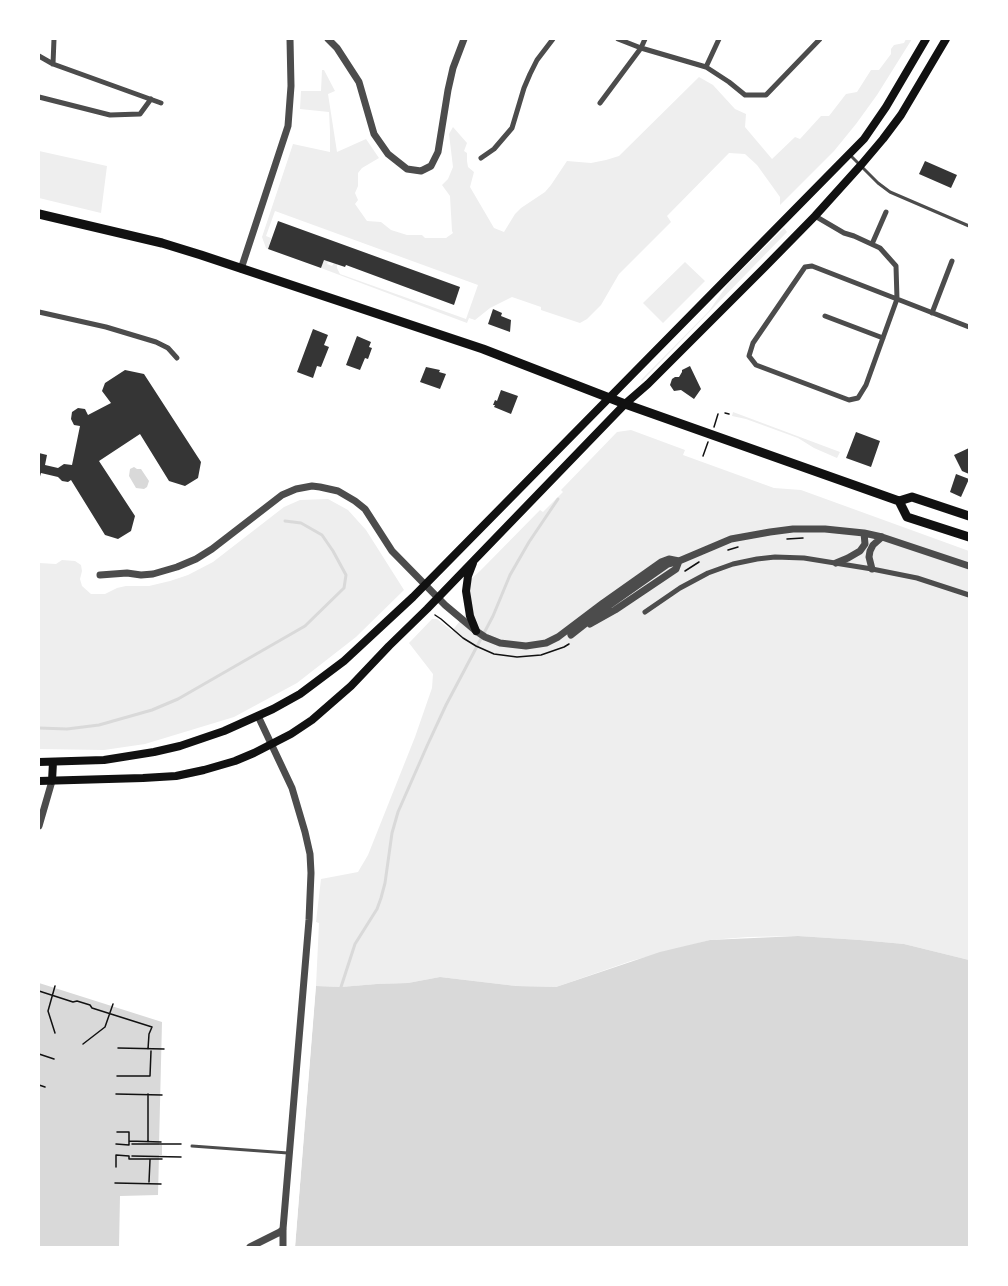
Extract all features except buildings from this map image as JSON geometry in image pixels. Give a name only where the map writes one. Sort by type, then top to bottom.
[{"type":"highway","points":[[39,214],[162,243],[483,349],[625,404],[899,501],[912,497],[969,516]]},
{"type":"highway","points":[[899,501],[907,517],[969,537]]},
{"type":"main road","points":[[39,762],[104,760],[180,746],[258,716],[300,694],[344,661],[425,584],[864,139],[926,39]]},
{"type":"main road","points":[[39,781],[176,776],[204,770],[235,761],[272,744],[312,720],[351,686],[625,404],[648,384],[815,216],[883,140],[902,114],[946,39]]},
{"type":"main road","points":[[475,559],[468,576],[466,591],[470,616],[476,631]]},
{"type":"main road","points":[[52,782],[53,762]]},
{"type":"street","points":[[53,64],[54,39]]},
{"type":"street","points":[[241,269],[288,126],[291,86],[290,39]]},
{"type":"street","points":[[328,39],[337,48],[359,82],[374,134],[388,154],[407,169],[421,171],[431,166],[438,152],[447,90],[464,39]]},
{"type":"street","points":[[481,158],[494,149],[512,128],[530,74],[537,60],[553,39]]},
{"type":"street","points":[[618,39],[706,67],[745,95],[766,95],[820,39]]},
{"type":"street","points":[[600,103],[641,48],[645,39]]},
{"type":"street","points":[[706,67],[719,39]]},
{"type":"street","points":[[39,56],[53,64],[161,103]]},
{"type":"street","points":[[39,97],[110,115],[140,114],[151,99]]},
{"type":"street","points":[[872,244],[886,212]]},
{"type":"street","points":[[815,216],[844,234],[880,248],[896,266],[897,299],[883,338],[862,391],[858,398],[849,400],[756,365],[749,356],[753,343],[805,267],[812,266],[897,299],[932,313],[969,327]]},
{"type":"street","points":[[932,313],[952,261]]},
{"type":"street","points":[[39,312],[106,327],[156,342],[168,348],[177,358]]},
{"type":"street","points":[[825,316],[883,338]]},
{"type":"street","points":[[100,576],[127,573],[153,574],[177,567],[212,549],[282,495],[301,488],[316,486],[344,493],[360,505],[392,550],[438,597],[476,631],[494,641],[517,645],[536,645],[558,637],[621,593],[668,564],[731,540],[770,532],[825,529],[864,533],[969,566]]},
{"type":"street","points":[[836,563],[860,550],[865,544],[864,533]]},
{"type":"street","points":[[872,569],[870,551],[882,537]]},
{"type":"street","points":[[645,612],[680,588],[708,573],[733,564],[775,557],[804,558],[872,569],[917,578],[969,595]]},
{"type":"street","points":[[558,637],[571,635],[615,610],[676,569],[679,561]]},
{"type":"street","points":[[571,635],[621,593]]},
{"type":"street","points":[[258,716],[292,788],[310,854],[311,873],[283,1247]]},
{"type":"street","points":[[39,826],[52,782]]},
{"type":"street","points":[[250,1247],[280,1232],[283,1228]]},
{"type":"lane","points":[[849,154],[878,183],[891,192],[969,226]]},
{"type":"lane","points":[[192,1146],[290,1153]]},
{"type":"path","points":[[725,413],[729,414]]},
{"type":"path","points":[[55,1033],[48,1011],[56,986]]},
{"type":"path","points":[[39,991],[90,1005],[92,1008],[152,1027],[149,1034],[150,1076],[117,1076]]},
{"type":"path","points":[[83,1044],[105,1027],[112,1004]]},
{"type":"path","points":[[118,1048],[164,1049]]},
{"type":"path","points":[[39,1054],[54,1059]]},
{"type":"path","points":[[39,1085],[45,1087]]},
{"type":"path","points":[[116,1094],[162,1095]]},
{"type":"path","points":[[148,1094],[148,1142]]},
{"type":"path","points":[[116,1144],[129,1144],[129,1132],[117,1132]]},
{"type":"path","points":[[129,1141],[161,1142]]},
{"type":"path","points":[[132,1144],[181,1144]]},
{"type":"path","points":[[116,1167],[116,1155],[129,1156],[129,1159],[162,1160]]},
{"type":"path","points":[[132,1156],[181,1157]]},
{"type":"path","points":[[149,1184],[150,1159]]},
{"type":"path","points":[[114,1183],[160,1185]]},
{"type":"shaded area","points":[[906,39],[912,39],[856,124],[834,151],[780,205],[780,197],[757,165],[745,154],[729,153],[667,216],[671,222],[619,274],[601,305],[580,323],[512,297],[490,308],[475,320],[469,318],[467,323],[321,268],[324,260],[332,266],[334,263],[337,264],[340,274],[466,319],[478,285],[275,211],[266,236],[271,238],[268,249],[262,237],[293,144],[330,152],[329,112],[300,109],[301,91],[321,91],[322,70],[335,91],[328,94],[337,152],[366,139],[379,158],[358,173],[358,186],[355,193],[358,200],[355,204],[367,221],[381,222],[391,230],[407,235],[446,238],[453,233],[450,196],[442,185],[448,179],[453,167],[449,134],[453,127],[467,143],[464,151],[467,153],[468,167],[474,172],[470,187],[494,228],[504,232],[521,208],[545,192],[567,161],[591,163],[619,156],[699,77],[713,85],[735,109],[746,114],[745,127],[772,159],[795,137],[800,139],[821,116],[829,116],[846,94],[857,92],[871,70],[879,70],[891,54],[894,45],[904,43]]},
{"type":"shaded area","points":[[39,151],[107,166],[101,213],[39,198]]},
{"type":"shaded area","points":[[784,228],[787,232],[642,381],[709,311],[728,284]]},
{"type":"shaded area","points":[[685,262],[705,281],[663,323],[643,303]]},
{"type":"shaded area","points":[[733,412],[840,452],[837,458],[798,438],[732,416]]},
{"type":"shaded area","points":[[631,430],[685,450],[683,455],[774,488],[801,490],[969,551],[969,960],[904,944],[798,936],[748,937],[710,940],[631,961],[556,987],[516,986],[440,977],[408,983],[341,987],[316,986],[319,923],[316,922],[321,879],[358,872],[368,855],[432,688],[433,674],[409,643],[432,619],[437,619],[452,631],[471,607],[469,596],[471,579],[540,510],[543,512],[563,492],[561,490],[617,432]]},
{"type":"shaded area","points":[[134,467],[141,469],[149,481],[144,489],[136,488],[129,476],[130,469]]},
{"type":"shaded area","points":[[328,499],[348,510],[366,530],[404,590],[356,637],[297,683],[234,717],[145,744],[104,750],[39,749],[39,563],[56,564],[62,560],[75,561],[81,565],[82,586],[91,594],[105,594],[126,586],[149,586],[188,575],[213,562],[284,507],[300,500]]},
{"type":"shaded area","points":[[798,936],[904,944],[969,960],[969,1247],[295,1247],[316,986],[341,987],[408,983],[440,977],[516,986],[556,987],[660,952],[710,940]]},
{"type":"shaded area","points":[[39,983],[162,1022],[159,1145],[162,1145],[162,1155],[159,1155],[158,1195],[120,1196],[119,1247],[39,1247]]},
{"type":"pier","points":[[316,983],[295,1247],[292,1247],[313,986]]},
{"type":"waterway","points":[[341,987],[355,944],[377,909],[381,898],[392,833],[398,812],[427,746],[493,616],[510,575],[558,499]]},
{"type":"waterway","points":[[39,728],[67,729],[99,725],[152,710],[178,699],[305,626],[344,588],[346,575],[322,535],[301,523],[285,521]]}]
